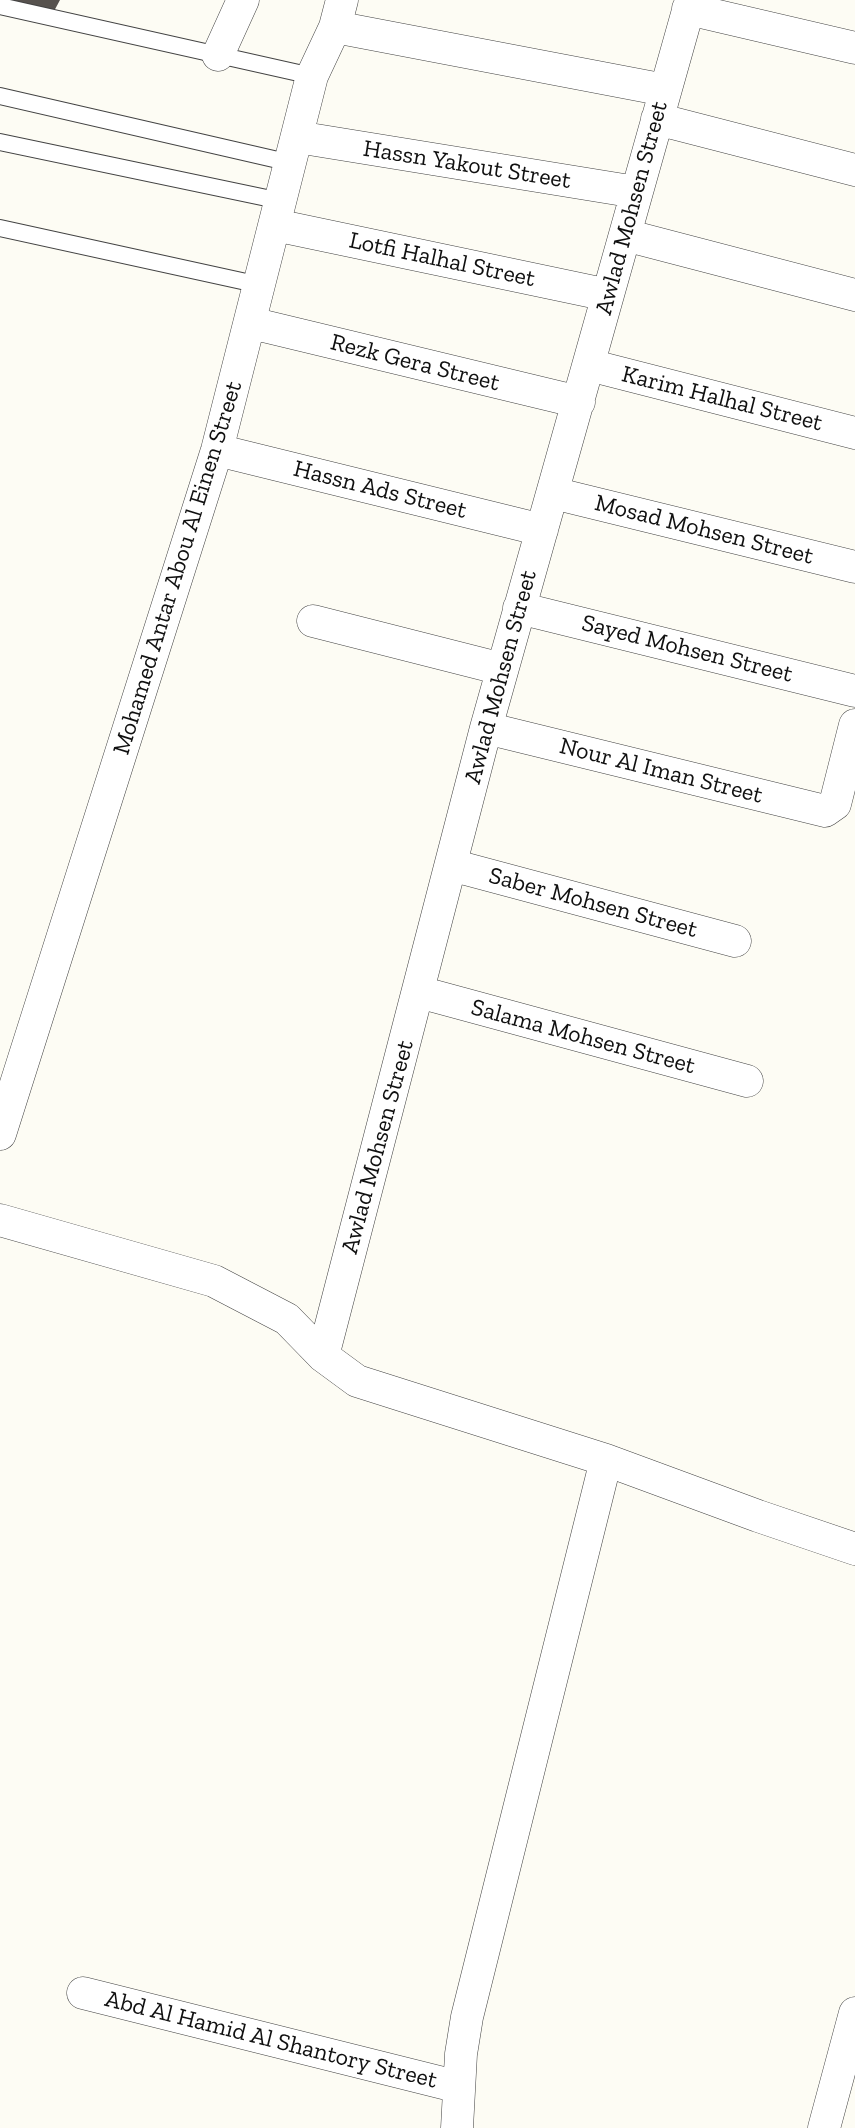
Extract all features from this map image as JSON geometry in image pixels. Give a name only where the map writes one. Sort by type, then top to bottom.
[{"type":"street","points":[[218,55],[243,0]]},
{"type":"street","points":[[690,4],[855,48]]},
{"type":"street","name":"Awlad Mohsen Street","points":[[323,1356],[502,669],[690,4]]},
{"type":"street","points":[[338,13],[661,104],[855,170]]},
{"type":"street","name":"Mohamed Antar Abou Al Einen Street","points":[[0,1134],[217,450],[312,76],[338,13]]},
{"type":"street","name":"Hassn Yakout Street","points":[[294,150],[636,192]]},
{"type":"street","name":"Lotfi Halhal Street","points":[[278,213],[608,295]]},
{"type":"street","points":[[625,235],[855,295]]},
{"type":"street","name":"Rezk Gera Street","points":[[251,323],[579,402]]},
{"type":"street","name":"Karim Halhal Street","points":[[589,365],[855,433]]},
{"type":"street","name":"Hassn Ads Street","points":[[217,450],[542,530]]},
{"type":"street","name":"Mosad Mohsen Street","points":[[553,493],[855,567]]},
{"type":"street","name":"Sayed Mohsen Street","points":[[519,608],[855,691]]},
{"type":"street","points":[[313,621],[502,669]]},
{"type":"street","name":"Nour Al Iman Street","points":[[486,728],[820,810],[831,808],[835,804],[855,725]]},
{"type":"street","name":"Saber Mohsen Street","points":[[451,865],[735,941]]},
{"type":"street","name":"Salama Mohsen Street","points":[[419,992],[747,1081]]},
{"type":"street","points":[[0,1220],[214,1281],[287,1319],[323,1356],[357,1381],[606,1460],[855,1549]]},
{"type":"street","points":[[457,2128],[461,2054],[467,2017],[606,1460]]},
{"type":"street","name":"Abd Al Hamid Al Shantory Street","points":[[83,1994],[459,2087]]},
{"type":"street","points":[[824,2128],[855,2013]]},
{"type":"lane","points":[[0,6],[312,76]]},
{"type":"lane","points":[[0,96],[294,150]]},
{"type":"lane","points":[[0,142],[278,213]]},
{"type":"lane","points":[[0,228],[260,285]]},
{"type":"building","points":[[0,0],[60,0],[53,13]]}]
